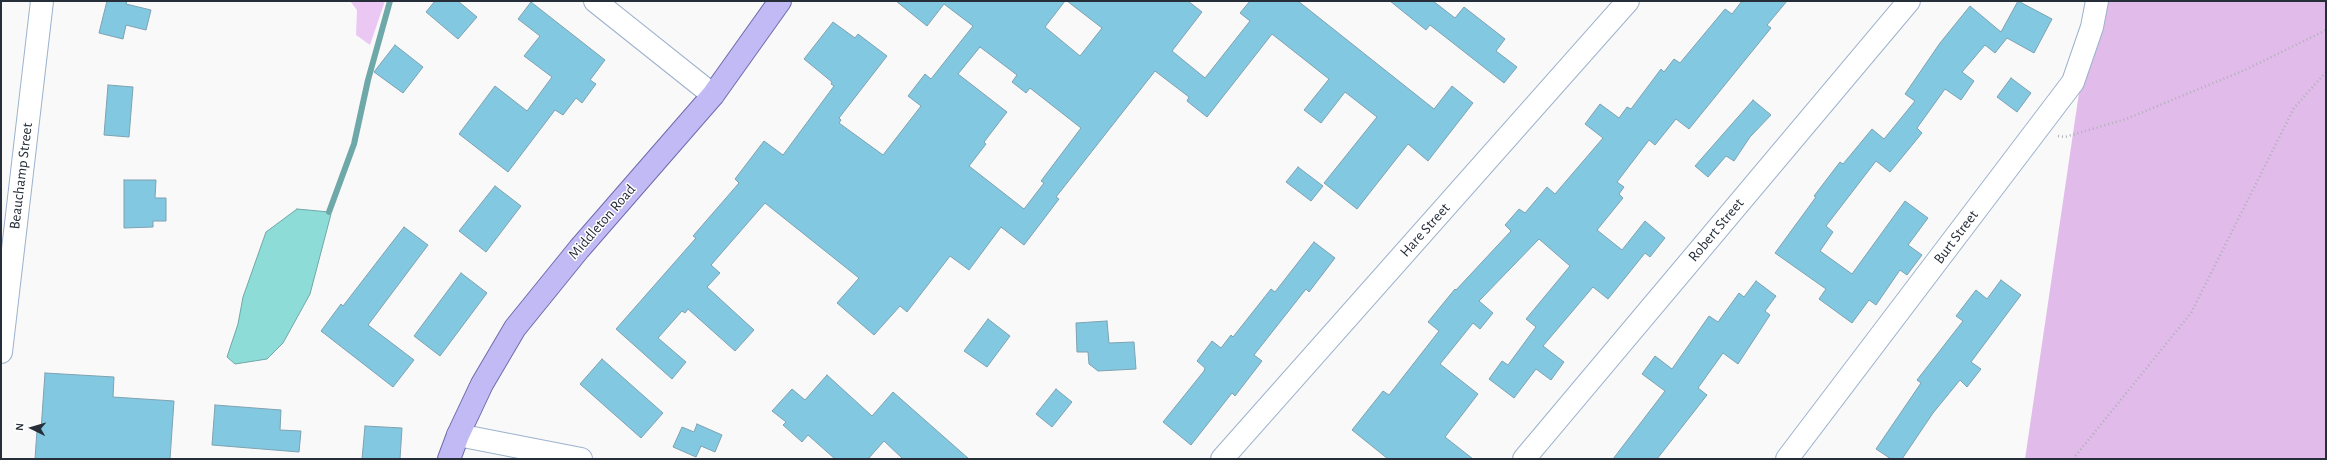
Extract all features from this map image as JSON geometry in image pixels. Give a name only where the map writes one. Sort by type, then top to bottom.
[{"type":"main road","name":"Middleton Road","points":[[449,459],[458,435],[482,384],[515,328],[578,249],[713,95],[780,1]]},
{"type":"street","name":"Beauchamp Street","points":[[1,352],[5,279],[42,1]]},
{"type":"street","points":[[595,1],[713,95]]},
{"type":"street","name":"Hare Street","points":[[1222,459],[1628,1]]},
{"type":"street","name":"Robert Street","points":[[1524,459],[1909,1]]},
{"type":"street","name":"Burt Street","points":[[1787,459],[2073,82],[2092,27],[2097,1]]},
{"type":"street","points":[[458,435],[581,459]]},
{"type":"path","points":[[2034,135],[2065,137],[2126,118],[2245,70],[2326,30]]},
{"type":"path","points":[[2073,459],[2191,313],[2294,108],[2326,72]]},
{"type":"shaded area","points":[[350,1],[385,1],[370,45],[356,35],[357,10]]},
{"type":"shaded area","points":[[2105,1],[2326,1],[2326,459],[2025,459],[2079,93]]},
{"type":"water","points":[[297,209],[329,212],[331,214],[310,294],[283,343],[267,359],[235,364],[227,357],[238,324],[243,297],[266,232]]},
{"type":"building","points":[[107,1],[127,1],[126,4],[151,10],[146,30],[126,25],[123,39],[99,33]]},
{"type":"building","points":[[435,1],[458,1],[477,17],[458,39],[426,12]]},
{"type":"building","points":[[896,1],[1065,1],[1045,27],[1080,56],[1102,28],[1067,1],[1188,1],[1202,12],[1172,51],[1205,78],[1250,21],[1240,13],[1250,1],[1298,1],[1434,109],[1452,86],[1473,103],[1428,161],[1408,144],[1357,209],[1324,183],[1377,117],[1345,92],[1321,123],[1304,110],[1329,79],[1272,34],[1207,117],[1187,101],[1189,97],[1155,71],[1056,197],[1059,199],[1024,245],[1001,227],[969,270],[950,256],[907,312],[900,306],[874,335],[837,303],[859,278],[765,203],[711,265],[720,273],[707,287],[754,330],[735,351],[688,309],[685,313],[682,311],[658,338],[686,362],[672,379],[616,329],[696,238],[693,236],[739,183],[735,179],[764,141],[783,155],[834,86],[831,84],[832,82],[804,59],[833,22],[855,38],[858,34],[887,56],[839,118],[841,120],[839,123],[883,155],[921,106],[908,96],[925,74],[931,79],[973,26],[944,4],[927,26]],"holes":[[[980,47],[1017,75],[1012,82],[1026,93],[1030,88],[1081,128],[1041,181],[1044,183],[1024,209],[969,166],[986,144],[984,142],[1007,112],[958,74]]]},
{"type":"building","points":[[1390,1],[1433,1],[1455,18],[1464,7],[1505,39],[1496,51],[1517,67],[1504,83],[1430,25],[1426,30]]},
{"type":"building","points":[[1742,1],[1787,1],[1767,25],[1771,28],[1689,129],[1676,119],[1655,145],[1649,140],[1617,182],[1624,187],[1619,194],[1623,198],[1597,230],[1622,250],[1645,221],[1665,238],[1650,257],[1645,253],[1608,299],[1593,287],[1543,346],[1564,362],[1551,380],[1536,369],[1514,398],[1489,379],[1502,361],[1508,365],[1536,327],[1526,319],[1570,266],[1539,239],[1479,301],[1493,313],[1480,329],[1473,323],[1440,364],[1478,394],[1445,437],[1473,459],[1388,459],[1352,430],[1383,391],[1389,395],[1439,331],[1428,322],[1455,289],[1456,290],[1511,231],[1505,225],[1519,209],[1525,213],[1547,187],[1555,194],[1603,138],[1585,124],[1600,104],[1619,118],[1627,107],[1631,109],[1661,69],[1664,72],[1674,59],[1680,63],[1725,9],[1732,14]]},
{"type":"building","points":[[2018,1],[2052,19],[2034,53],[2007,38],[1995,53],[1985,45],[1962,72],[1974,81],[1961,100],[1945,89],[1917,128],[1922,133],[1890,172],[1876,161],[1826,226],[1833,232],[1820,251],[1852,274],[1905,201],[1928,218],[1908,245],[1922,255],[1907,275],[1900,270],[1876,305],[1869,300],[1852,323],[1819,299],[1826,289],[1775,253],[1816,197],[1814,196],[1840,162],[1843,164],[1872,129],[1884,139],[1915,101],[1905,94],[1940,43],[1970,6],[2001,32]]},
{"type":"building","points":[[531,2],[605,60],[590,80],[596,84],[582,103],[576,98],[563,115],[555,110],[508,172],[459,134],[495,86],[527,111],[552,77],[524,56],[540,36],[518,19]]},
{"type":"building","points":[[395,45],[423,67],[403,93],[374,72]]},
{"type":"building","points":[[2011,78],[2031,93],[2017,112],[1997,97]]},
{"type":"building","points":[[108,85],[133,87],[129,137],[104,135]]},
{"type":"building","points":[[1753,100],[1771,115],[1750,137],[1734,161],[1726,156],[1708,177],[1695,166]]},
{"type":"building","points":[[1298,167],[1323,186],[1311,201],[1286,182]]},
{"type":"building","points":[[124,180],[156,180],[155,198],[166,198],[166,221],[153,221],[153,227],[124,228]]},
{"type":"building","points":[[495,186],[521,206],[486,252],[459,231]]},
{"type":"building","points":[[404,227],[428,245],[368,325],[414,360],[393,387],[321,331],[341,304],[343,306]]},
{"type":"building","points":[[1314,242],[1335,258],[1309,292],[1306,289],[1254,355],[1262,361],[1235,396],[1232,393],[1191,445],[1163,422],[1204,371],[1205,368],[1197,361],[1212,341],[1221,348],[1231,335],[1233,337],[1271,289],[1275,292]]},
{"type":"building","points":[[461,273],[487,293],[440,356],[414,336]]},
{"type":"building","points":[[2001,280],[2021,295],[1971,362],[1981,369],[1967,387],[1960,380],[1933,413],[1902,459],[1891,459],[1876,449],[1921,383],[1917,380],[1963,321],[1956,316],[1976,290],[1987,299]]},
{"type":"building","points":[[1756,281],[1776,296],[1765,311],[1770,315],[1738,364],[1723,353],[1698,388],[1707,395],[1657,459],[1613,459],[1665,391],[1642,374],[1655,356],[1672,369],[1709,316],[1718,322],[1739,293],[1744,297]]},
{"type":"building","points":[[988,319],[1010,336],[987,367],[964,351]]},
{"type":"building","points":[[1107,321],[1109,343],[1134,342],[1136,369],[1098,371],[1089,364],[1088,352],[1077,352],[1076,323]]},
{"type":"building","points":[[602,359],[663,413],[641,438],[580,384]]},
{"type":"building","points":[[45,373],[114,377],[113,397],[174,401],[170,459],[35,459],[37,430],[41,430]]},
{"type":"building","points":[[827,375],[872,416],[893,392],[969,459],[903,459],[884,441],[868,459],[835,459],[808,435],[802,442],[783,425],[786,422],[772,411],[792,389],[805,400]]},
{"type":"building","points":[[1056,389],[1072,402],[1052,427],[1036,414]]},
{"type":"building","points":[[215,405],[281,410],[280,430],[301,431],[299,452],[212,445]]},
{"type":"building","points":[[697,424],[722,435],[715,452],[701,446],[696,457],[673,447],[682,427],[694,432]]},
{"type":"building","points":[[365,426],[402,428],[400,459],[362,459]]},
{"type":"waterway","points":[[329,212],[354,144],[368,80],[390,1]]}]
